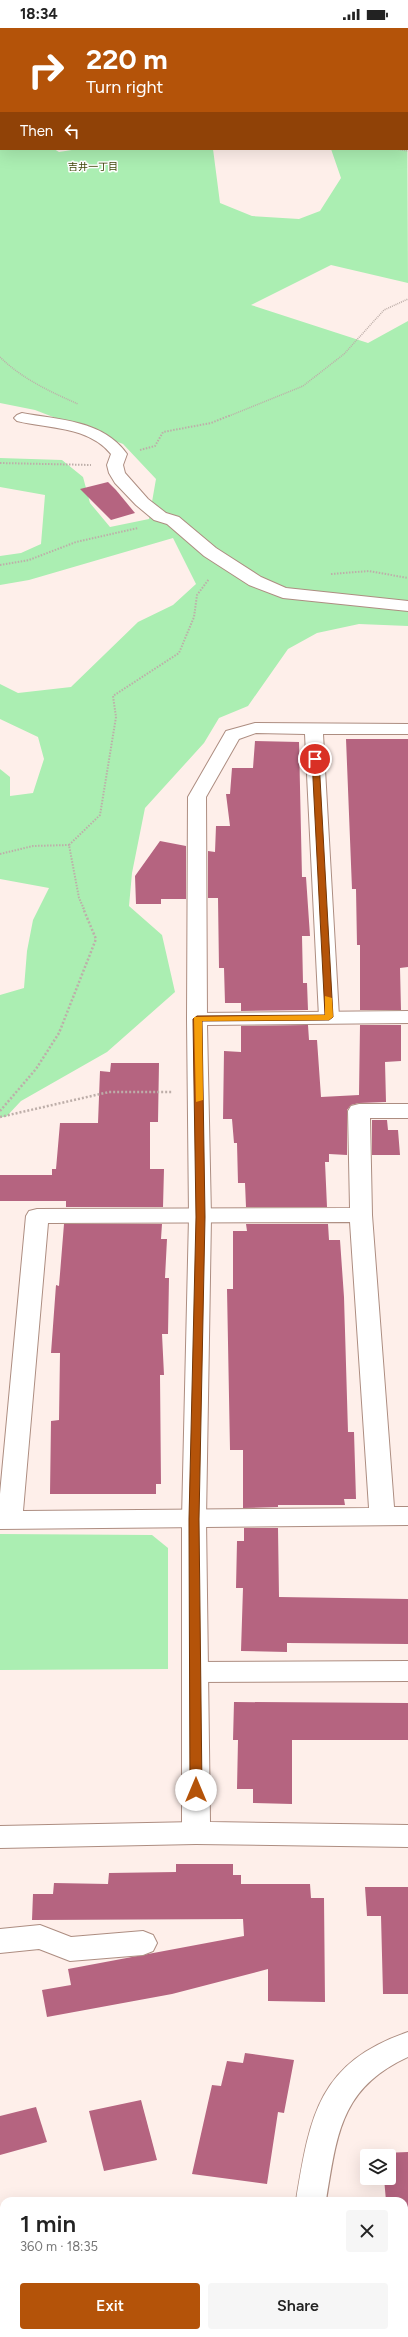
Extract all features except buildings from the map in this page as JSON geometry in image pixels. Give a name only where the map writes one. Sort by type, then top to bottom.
[{"type":"street","points":[[22,418],[75,428],[106,440],[113,445],[119,454],[115,466],[121,480],[142,502],[160,517],[173,520],[202,546],[255,581],[283,593],[408,606]]},
{"type":"street","points":[[196,1833],[194,1519],[200,1217],[197,1019],[197,797],[232,735],[255,728],[408,729]]},
{"type":"street","points":[[314,729],[329,1017]]},
{"type":"street","points":[[197,1019],[408,1017]]},
{"type":"street","points":[[382,1515],[361,1215],[359,1111],[408,1111]]},
{"type":"street","points":[[361,1215],[200,1217],[37,1216],[5,1520],[194,1519],[382,1515],[408,1516]]},
{"type":"street","points":[[196,1672],[408,1671]]},
{"type":"street","points":[[0,1837],[196,1833],[408,1836]]},
{"type":"street","points":[[0,1942],[40,1937],[70,1949],[143,1943]]},
{"type":"street","points":[[312,2197],[327,2121],[337,2096],[348,2082],[373,2060],[408,2044]]},
{"type":"path","points":[[133,452],[155,446],[163,432],[211,423],[303,386],[344,354],[384,310],[408,299]]},
{"type":"path","points":[[0,463],[115,466]]},
{"type":"path","points":[[0,565],[29,560],[76,542],[173,520]]},
{"type":"path","points":[[0,854],[33,846],[69,845],[100,815],[116,717],[113,696],[179,653],[194,618],[197,595],[210,579],[202,546]]},
{"type":"path","points":[[330,574],[369,571],[408,578]]},
{"type":"path","points":[[0,1111],[36,1069],[59,1033],[96,939],[79,898],[69,845]]},
{"type":"path","points":[[0,1117],[109,1092],[199,1092]]},
{"type":"green space","points":[[0,150],[56,150],[59,152],[72,150],[213,150],[220,203],[252,216],[299,219],[320,211],[341,178],[331,150],[407,150],[408,283],[331,265],[251,305],[368,343],[408,321],[408,626],[359,624],[317,633],[288,649],[248,706],[219,718],[204,743],[145,808],[132,873],[129,906],[162,935],[175,992],[107,1052],[21,1101],[6,1117],[0,1117],[0,995],[24,988],[27,951],[33,920],[49,888],[0,879],[0,769],[10,777],[10,796],[33,793],[44,759],[38,737],[0,719],[0,684],[18,693],[71,687],[138,622],[173,605],[196,584],[173,538],[29,580],[0,585],[0,556],[21,553],[41,544],[45,495],[0,487],[0,458],[62,460],[83,477],[90,503],[110,527],[149,519],[156,479],[123,444],[35,410],[0,403]]},
{"type":"green space","points":[[0,1534],[152,1535],[168,1548],[168,1669],[0,1670]]},
{"type":"slow traffic","points":[[199,1100],[197,1019],[329,1017],[328,998]]},
{"type":"district","name":"吉井一丁目","points":[[93,166]]},
{"type":"route","points":[[196,1790],[194,1519],[200,1217],[197,1019],[329,1017],[315,759]]}]
